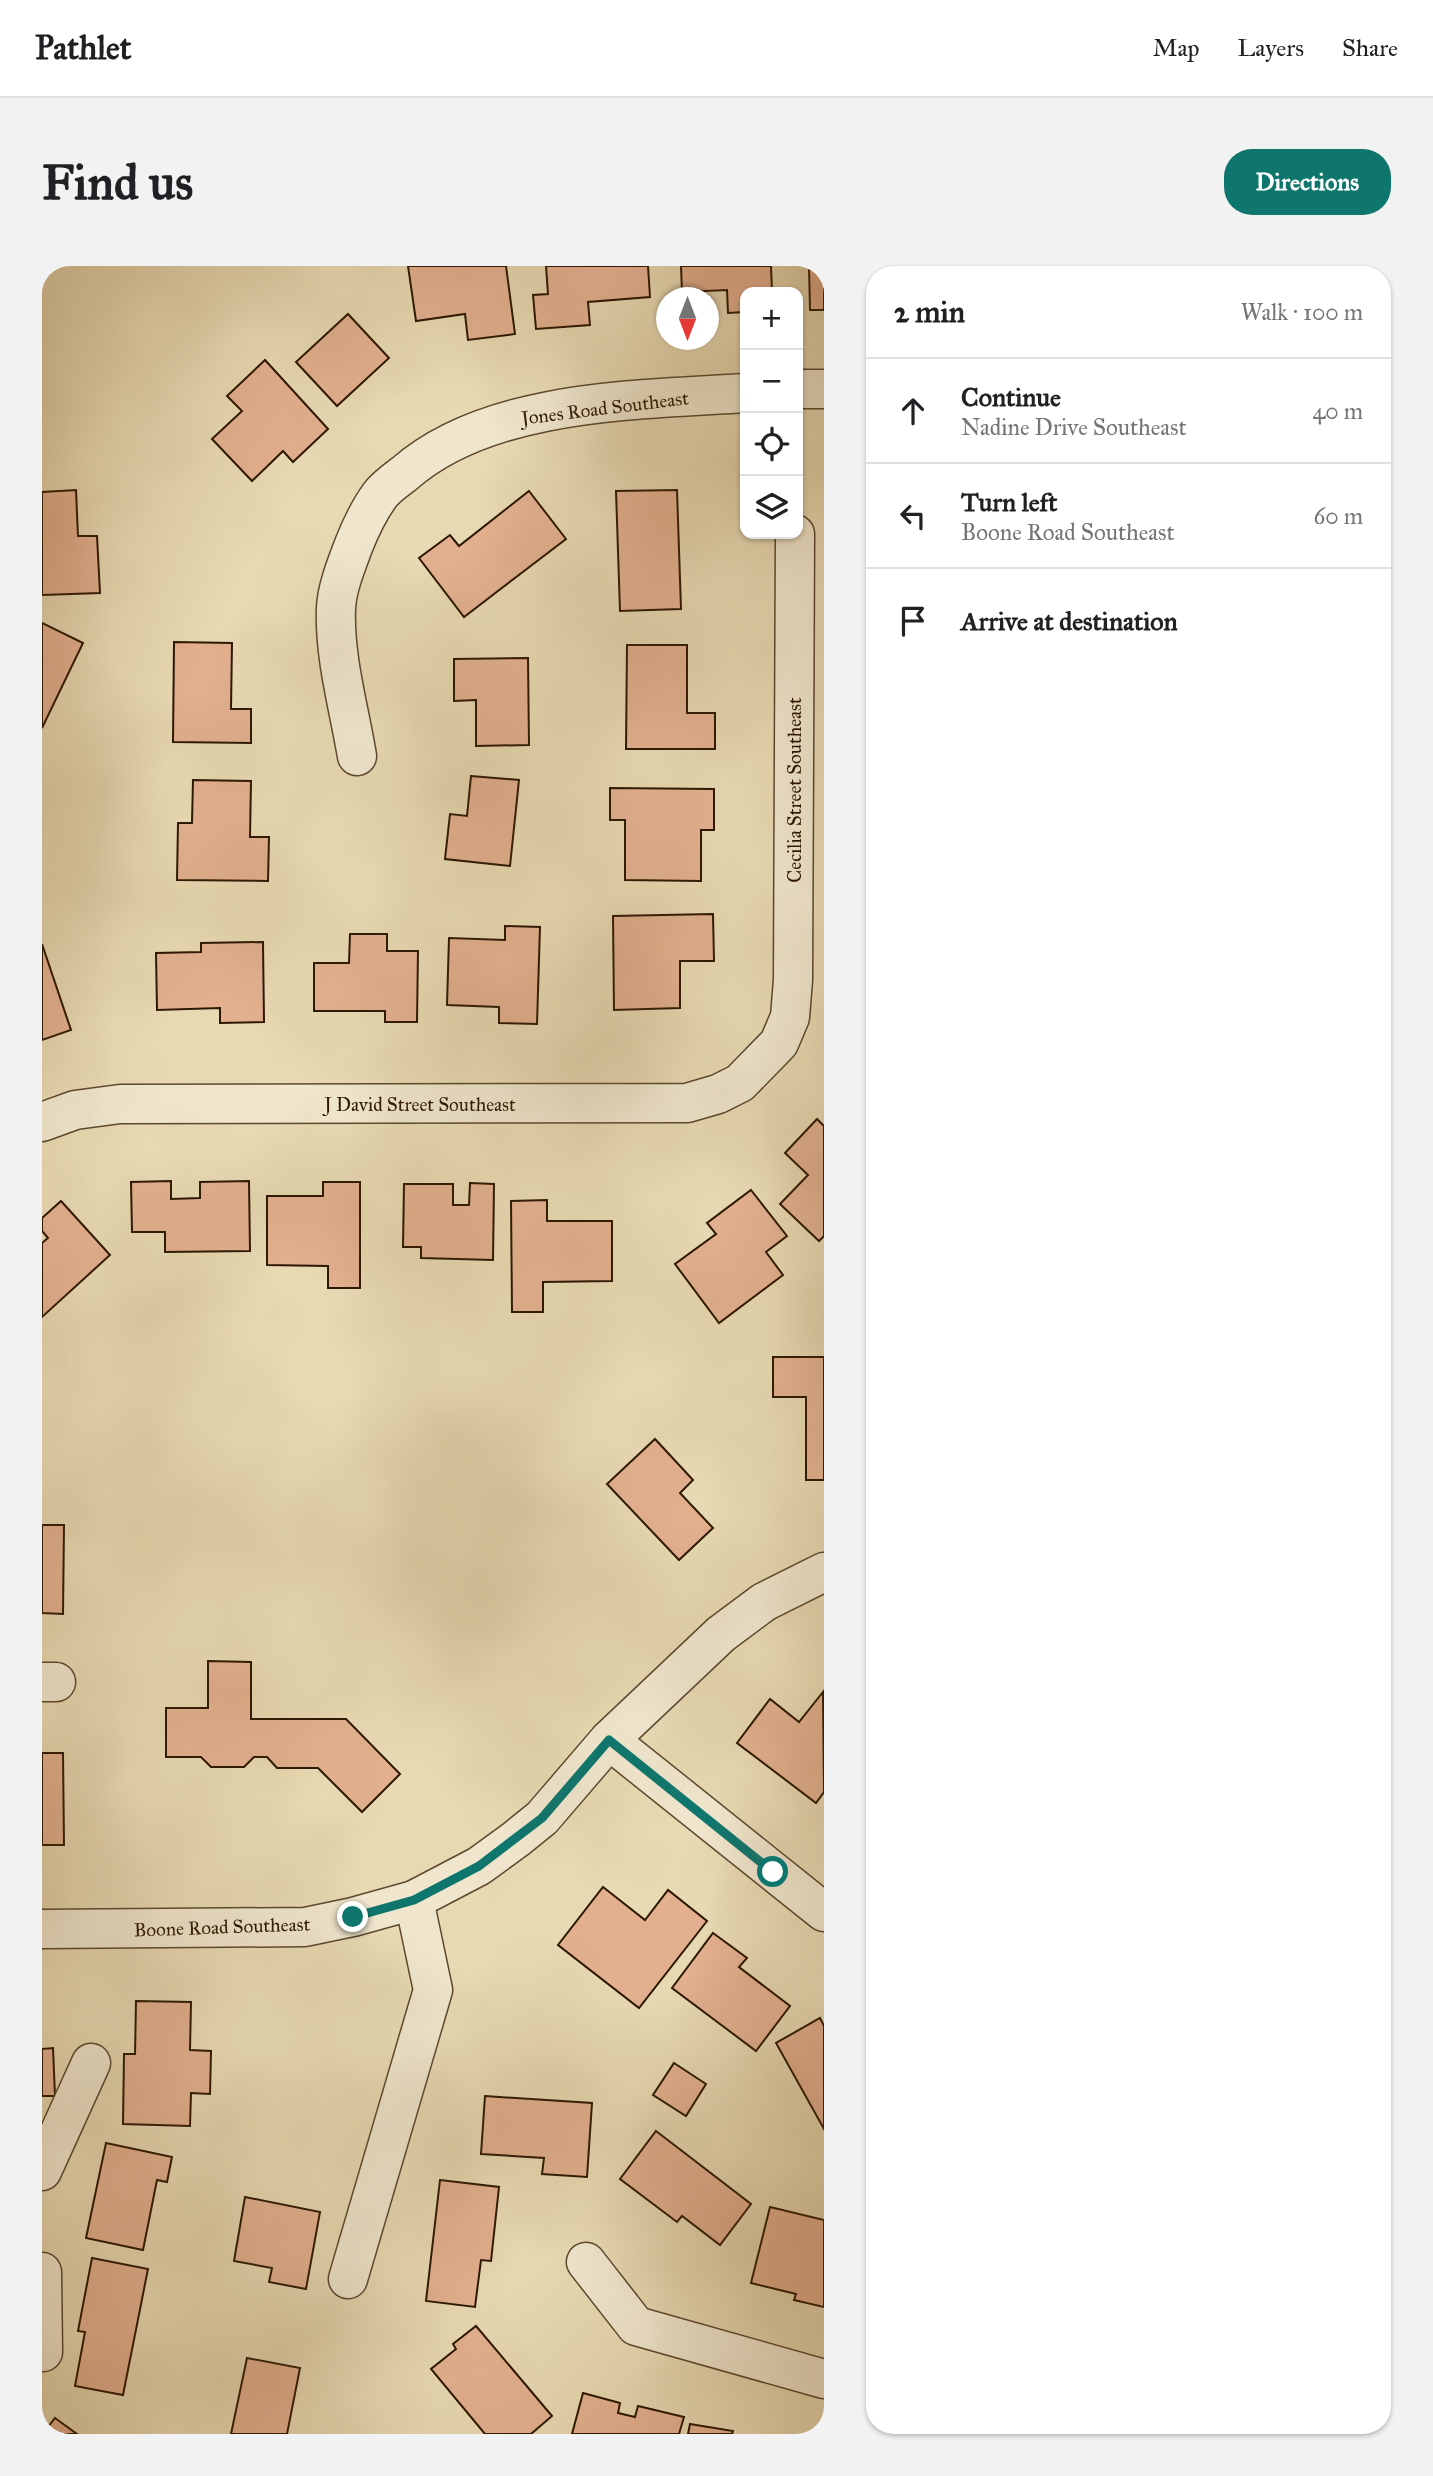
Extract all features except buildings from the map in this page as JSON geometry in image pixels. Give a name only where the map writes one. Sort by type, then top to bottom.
[{"type":"street","points":[[803,389],[824,389]]},
{"type":"street","name":"Jones Road Southeast","points":[[357,756],[337,644],[336,606],[346,565],[359,531],[381,494],[414,465],[452,441],[501,422],[545,412],[635,400],[740,393]]},
{"type":"street","name":"Cecilia Street Southeast","points":[[779,1043],[790,1017],[793,980],[795,539]]},
{"type":"street","name":"J David Street Southeast","points":[[42,1122],[75,1110],[120,1104],[687,1103],[718,1094],[740,1083],[779,1043]]},
{"type":"street","name":"Boone Road Southeast","points":[[42,1929],[305,1927],[414,1900],[479,1866],[542,1818],[609,1740],[722,1634],[764,1602],[824,1572]]},
{"type":"street","points":[[609,1740],[824,1912]]},
{"type":"street","points":[[348,2279],[433,1990],[414,1900]]},
{"type":"street","points":[[42,2171],[91,2063]]},
{"type":"street","points":[[586,2262],[636,2326],[824,2379]]},
{"type":"street","points":[[42,2272],[43,2352]]},
{"type":"route","points":[[353,1917],[414,1900],[479,1866],[542,1818],[609,1740],[773,1872]]}]
